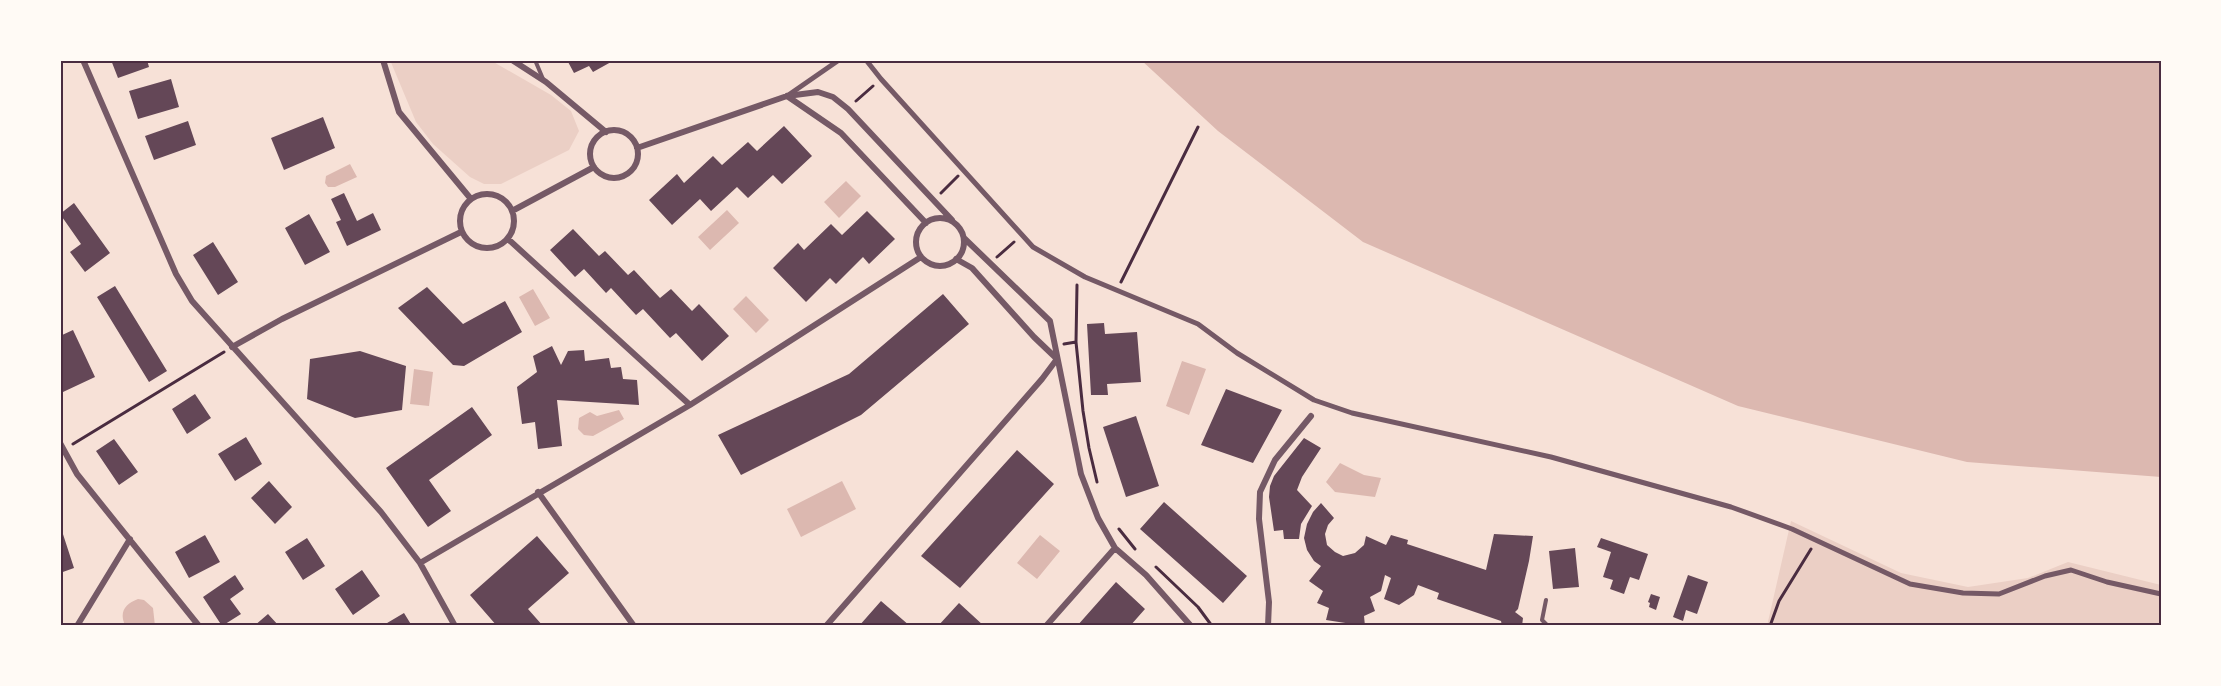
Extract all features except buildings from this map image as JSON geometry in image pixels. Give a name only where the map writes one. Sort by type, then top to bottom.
[{"type":"street","points":[[83,60],[176,274],[192,301],[381,512],[420,563],[455,626]]},
{"type":"street","points":[[382,60],[399,112],[471,199]]},
{"type":"street","points":[[512,60],[543,80],[606,132]]},
{"type":"street","points":[[787,96],[839,60]]},
{"type":"street","points":[[866,60],[1033,247],[1078,273],[1198,324],[1237,352],[1314,400],[1352,413],[1551,457],[1731,507],[1792,530],[1910,584],[1963,593],[1999,594],[2045,576],[2071,570],[2107,582],[2161,594]]},
{"type":"street","points":[[637,148],[787,96],[818,92],[833,97],[848,109],[960,228],[964,238],[964,247],[956,259],[942,266],[931,264],[921,257],[917,249],[916,238],[922,226],[931,219],[942,217],[951,220]]},
{"type":"street","points":[[787,96],[841,133],[926,223]]},
{"type":"street","points":[[621,131],[628,135],[637,148],[636,162],[627,174],[613,178],[606,177],[594,167],[590,154],[594,140],[606,132],[621,131]]},
{"type":"street","points":[[512,211],[594,167]]},
{"type":"street","points":[[486,194],[495,195],[502,199],[512,211],[514,226],[508,239],[492,249],[474,246],[461,232],[460,214],[464,205],[471,199],[486,194]]},
{"type":"street","points":[[232,346],[282,319],[461,232]]},
{"type":"street","points":[[964,238],[1050,321],[1081,474],[1098,518],[1115,548],[1146,575],[1191,626]]},
{"type":"street","points":[[508,239],[690,405]]},
{"type":"street","points":[[420,563],[690,405],[921,257]]},
{"type":"street","points":[[956,259],[972,268],[1034,338],[1057,359]]},
{"type":"street","points":[[825,626],[1057,359]]},
{"type":"street","points":[[1268,626],[1269,602],[1259,519],[1260,492],[1275,460],[1311,416]]},
{"type":"street","points":[[60,443],[77,474],[199,626]]},
{"type":"street","points":[[538,492],[634,626]]},
{"type":"street","points":[[77,626],[130,539]]},
{"type":"street","points":[[1046,626],[1115,548]]},
{"type":"lane","points":[[535,60],[543,80]]},
{"type":"lane","points":[[1546,600],[1542,620],[1548,626]]},
{"type":"path","points":[[848,109],[881,79]]},
{"type":"path","points":[[1117,290],[1197,127]]},
{"type":"path","points":[[933,201],[964,170]]},
{"type":"path","points":[[990,263],[1022,235]]},
{"type":"path","points":[[1078,273],[1076,342],[1083,411],[1098,483]]},
{"type":"path","points":[[1054,345],[1076,342]]},
{"type":"path","points":[[64,450],[232,346]]},
{"type":"path","points":[[1116,523],[1128,542],[1140,554]]},
{"type":"path","points":[[1770,626],[1779,601],[1816,541]]},
{"type":"path","points":[[1150,563],[1198,607],[1212,626]]},
{"type":"shaded area","points":[[390,60],[490,60],[551,95],[571,111],[579,131],[569,150],[501,184],[484,184],[470,177],[433,144],[416,122]]},
{"type":"shaded area","points":[[1141,60],[2161,60],[2161,477],[1967,462],[1738,406],[1363,242],[1218,131]]},
{"type":"shaded area","points":[[350,164],[357,177],[335,187],[328,187],[325,183],[326,176]]},
{"type":"shaded area","points":[[846,181],[861,196],[839,218],[824,202]]},
{"type":"shaded area","points":[[727,210],[739,223],[710,250],[698,237]]},
{"type":"shaded area","points":[[533,289],[550,318],[535,326],[519,297]]},
{"type":"shaded area","points":[[746,296],[769,320],[756,333],[733,309]]},
{"type":"shaded area","points":[[1182,361],[1206,369],[1189,415],[1166,406]]},
{"type":"shaded area","points":[[414,369],[433,372],[429,406],[410,404]]},
{"type":"shaded area","points":[[619,410],[624,419],[593,436],[584,435],[578,429],[579,418],[590,412],[597,416]]},
{"type":"shaded area","points":[[1340,463],[1364,475],[1381,478],[1375,497],[1335,492],[1326,482]]},
{"type":"shaded area","points":[[842,481],[856,509],[801,537],[787,509]]},
{"type":"shaded area","points":[[1791,521],[1901,573],[1968,587],[2028,578],[2068,562],[2161,585],[2161,626],[1767,626]]},
{"type":"shaded area","points":[[1040,535],[1060,551],[1037,579],[1017,563]]},
{"type":"shaded area","points":[[138,599],[144,600],[153,608],[155,626],[125,625],[124,609]]}]
